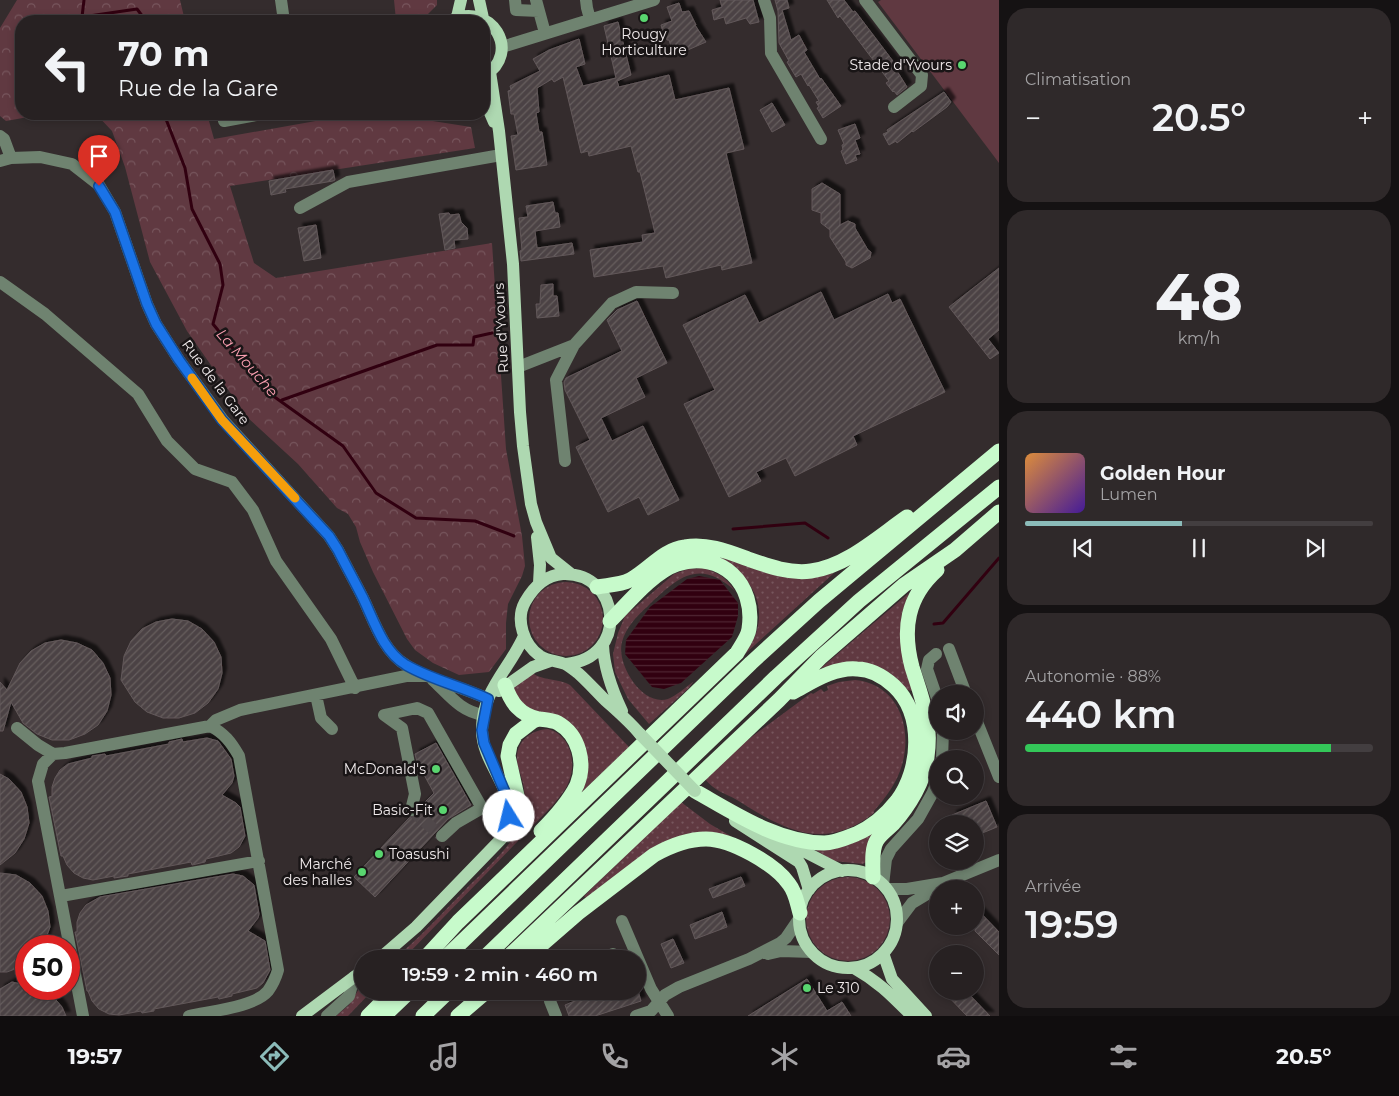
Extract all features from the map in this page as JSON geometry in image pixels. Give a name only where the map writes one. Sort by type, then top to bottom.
[{"type":"highway","points":[[453,950],[751,663],[819,601],[999,451]]},
{"type":"highway","points":[[492,950],[776,677],[860,601],[999,487]]},
{"type":"highway","points":[[597,587],[630,580],[674,549],[686,546],[710,547],[782,569],[810,571],[825,568],[863,548],[910,515],[934,507]]},
{"type":"highway","points":[[515,950],[779,700],[821,657],[904,585],[955,550],[999,512]]},
{"type":"highway","points":[[881,884],[874,853],[877,840],[906,809],[917,790],[927,760],[929,732],[926,714],[908,646],[908,622],[911,605],[918,590],[955,550]]},
{"type":"highway","points":[[458,922],[696,695],[737,653],[749,630],[750,607],[747,594],[740,582],[729,571],[718,564],[704,560],[690,561],[675,565],[659,574],[610,621]]},
{"type":"highway","points":[[695,791],[743,819],[784,836],[825,843],[844,839],[863,831],[882,817],[898,800],[910,778],[915,754],[916,734],[911,712],[900,692],[887,680],[870,671],[856,668],[838,671],[821,677],[779,700]]},
{"type":"highway","points":[[432,950],[547,825],[571,795],[577,784],[581,760],[574,739],[558,724],[522,712],[508,696],[505,678]]},
{"type":"highway","points":[[508,828],[515,812],[517,796],[508,756],[510,745],[516,734],[533,721],[539,719]]},
{"type":"highway","points":[[536,950],[586,907],[654,855],[672,846],[693,840],[707,839],[724,842],[772,867],[783,875],[795,894],[799,916]]},
{"type":"highway","points":[[368,1016],[384,1000]]},
{"type":"highway","points":[[384,1016],[401,1000]]},
{"type":"highway","points":[[423,1016],[440,1000]]},
{"type":"highway","points":[[447,1016],[463,1000]]},
{"type":"highway","points":[[458,1016],[477,1000]]},
{"type":"main road","points":[[455,15],[461,0]]},
{"type":"main road","points":[[479,0],[482,15]]},
{"type":"main road","points":[[490,24],[498,33],[502,47],[499,61],[490,71]]},
{"type":"main road","name":"Rue d'Yvours","points":[[490,88],[499,131],[513,264],[523,446],[531,504],[536,522]]},
{"type":"main road","points":[[490,112],[499,131]]},
{"type":"main road","points":[[536,522],[551,558],[571,574]]},
{"type":"main road","points":[[536,522],[540,565],[539,583]]},
{"type":"main road","points":[[559,574],[571,574],[582,576],[597,587],[609,608],[609,634],[603,646],[587,659],[566,664],[550,661],[540,656],[531,648],[524,636],[521,615],[523,604],[539,583],[548,577],[559,574]]},
{"type":"main road","points":[[391,950],[496,845],[505,835],[508,828],[510,804],[484,743],[482,730],[488,699],[505,678],[524,636]]},
{"type":"main road","points":[[603,646],[605,667],[624,716]]},
{"type":"main road","points":[[505,678],[550,661]]},
{"type":"main road","points":[[566,664],[624,716],[695,791],[719,810],[798,862],[802,867],[809,890]]},
{"type":"main road","points":[[736,821],[783,841],[842,871]]},
{"type":"main road","points":[[842,871],[858,872],[881,884],[895,905],[897,923],[892,939],[883,953],[870,963],[854,968],[836,967],[819,959],[812,952],[801,934],[799,916],[803,900],[809,890],[822,878],[842,871]]},
{"type":"main road","points":[[883,953],[892,979],[926,1016]]},
{"type":"main road","points":[[854,968],[886,989],[912,1016]]},
{"type":"main road","points":[[302,1016],[354,977]]},
{"type":"street","points":[[281,0],[283,15]]},
{"type":"street","points":[[515,0],[516,10],[538,6],[545,33]]},
{"type":"street","points":[[586,0],[590,19]]},
{"type":"street","points":[[502,47],[654,0]]},
{"type":"street","points":[[764,0],[770,18],[771,53],[821,139]]},
{"type":"street","points":[[865,0],[922,75],[921,86],[894,107]]},
{"type":"street","points":[[224,121],[229,120]]},
{"type":"street","points":[[0,136],[4,139],[5,160]]},
{"type":"street","points":[[300,208],[348,182],[501,155]]},
{"type":"street","name":"Rue de la Gare","points":[[5,160],[40,157],[72,164],[99,186],[115,212],[147,304],[156,324],[222,420],[329,536],[382,639],[392,653],[408,666],[488,699]]},
{"type":"street","points":[[0,282],[45,314],[138,394],[167,441],[195,469],[232,482],[253,510],[276,561],[331,640],[355,688]]},
{"type":"street","points":[[565,461],[556,380],[574,345],[612,303],[636,292],[673,293]]},
{"type":"street","points":[[518,367],[574,345]]},
{"type":"street","points":[[949,649],[963,685]]},
{"type":"street","points":[[933,685],[927,668],[929,660],[936,654]]},
{"type":"street","points":[[17,728],[53,754],[65,754],[210,726],[216,720],[240,710],[355,688],[406,676],[430,676]]},
{"type":"street","name":"Rue de la Gare","points":[[430,676],[459,706],[484,715]]},
{"type":"street","points":[[316,695],[321,718],[332,729]]},
{"type":"street","points":[[412,810],[415,794],[402,728],[384,715],[417,708],[428,713],[482,808],[456,823],[442,836]]},
{"type":"street","points":[[190,1016],[257,999],[267,992],[275,980],[278,970],[277,956],[239,756],[222,732],[210,726]]},
{"type":"street","points":[[984,740],[999,777]]},
{"type":"street","points":[[53,754],[43,764],[38,781],[83,1016]]},
{"type":"street","points":[[929,799],[918,819],[890,849],[881,884],[907,889],[929,886]]},
{"type":"street","points":[[61,896],[259,860]]},
{"type":"street","points":[[953,880],[998,863]]},
{"type":"street","points":[[897,923],[912,903],[929,893]]},
{"type":"street","points":[[749,960],[786,938],[799,916]]},
{"type":"street","points":[[622,921],[651,989],[668,1016]]},
{"type":"street","points":[[636,1016],[651,1011],[665,995],[679,987],[749,960],[781,951],[812,952]]},
{"type":"street","points":[[327,1016],[349,996],[354,984]]},
{"type":"street","points":[[550,1000],[556,1016]]},
{"type":"green space","points":[[17,0],[180,0],[184,15],[15,15],[15,119],[6,121],[0,116],[0,28]]},
{"type":"green space","points":[[394,0],[437,0],[437,5],[427,15],[396,15]]},
{"type":"green space","name":"Stade d'Yvours","points":[[881,0],[999,0],[999,163],[878,2]]},
{"type":"green space","points":[[102,120],[209,120],[214,139],[321,120],[426,120],[471,127],[475,148],[230,186],[254,263],[276,278],[492,243],[506,449],[522,536],[525,566],[508,604],[506,649],[489,672],[459,675],[433,663],[415,650],[407,639],[373,572],[360,542],[356,527],[348,514],[337,508],[298,464],[248,418],[187,331],[150,262],[125,167],[112,131]]},
{"type":"green space","points":[[719,556],[824,575],[834,573],[745,654],[757,630],[759,607],[756,596],[745,578]]},
{"type":"green space","points":[[704,568],[722,576],[735,591],[710,575],[689,575],[669,587],[636,618],[629,627],[622,642],[621,651],[627,672],[640,690],[649,697],[658,700],[668,699],[693,682],[689,688],[649,724],[628,699],[615,672],[613,654],[618,633],[625,616],[674,574],[688,569]]},
{"type":"green space","points":[[559,582],[573,582],[587,588],[597,598],[603,612],[603,626],[597,640],[587,650],[573,656],[559,656],[545,650],[535,640],[529,626],[529,612],[535,598],[545,588]]},
{"type":"green space","points":[[909,593],[902,613],[900,630],[914,691],[907,690],[888,672],[868,664],[846,664],[821,668]]},
{"type":"green space","points":[[531,672],[540,677],[570,685],[629,747],[581,793],[588,762],[585,745],[518,700],[512,685]]},
{"type":"green space","points":[[855,680],[870,683],[892,699],[899,710],[905,736],[905,751],[902,765],[891,790],[874,813],[856,825],[839,832],[822,834],[788,828],[716,789],[705,779],[746,741],[811,693],[813,694],[821,689],[824,692],[828,690],[827,686]]},
{"type":"green space","points":[[548,729],[556,732],[562,737],[570,750],[572,765],[568,784],[554,804],[412,950],[405,950],[496,859],[511,841],[520,823],[524,802],[517,753],[522,742],[530,734]]},
{"type":"green space","points":[[681,802],[710,824],[734,838],[710,833],[586,898],[584,896]]},
{"type":"green space","points":[[875,832],[867,846],[866,862],[863,864],[834,861],[812,848]]},
{"type":"green space","points":[[840,877],[856,877],[872,884],[883,895],[890,911],[887,935],[878,949],[872,954],[856,961],[840,961],[824,954],[813,943],[806,927],[806,911],[813,895],[824,884]]},
{"type":"green space","points":[[354,997],[354,1000],[363,1000],[348,1016],[336,1016],[349,1005]]},
{"type":"shaded area","points":[[699,576],[720,580],[738,603],[738,616],[732,637],[681,683],[664,689],[652,687],[625,654],[626,640],[650,607],[687,579]]},
{"type":"building","points":[[720,0],[753,0],[759,22],[750,24],[746,18],[726,24],[724,17],[714,20],[712,10],[722,7]]},
{"type":"building","points":[[775,0],[787,0],[789,8],[782,10],[791,40],[799,35],[807,50],[804,52],[820,79],[841,106],[823,118],[817,108],[819,107],[816,102],[819,101],[801,74],[796,77],[779,43],[778,11]]},
{"type":"building","points":[[827,0],[844,0],[853,12],[855,11],[899,69],[897,71],[907,87],[897,95],[893,92],[886,83],[889,81],[840,16],[838,18]]},
{"type":"building","points":[[679,3],[682,12],[689,11],[706,42],[674,56],[669,40],[664,36],[661,25],[672,21],[667,7]]},
{"type":"building","points":[[618,22],[631,75],[617,81],[619,87],[669,75],[675,100],[729,88],[744,149],[726,153],[752,263],[722,270],[721,265],[666,278],[663,266],[594,277],[590,250],[643,242],[642,235],[655,233],[640,172],[638,172],[631,146],[589,156],[588,151],[581,153],[563,77],[554,82],[552,79],[537,88],[539,112],[536,113],[539,132],[542,132],[547,165],[516,170],[511,136],[518,135],[514,114],[511,114],[508,91],[511,90],[510,86],[540,71],[533,59],[549,50],[579,39],[585,64],[576,67],[583,86],[616,78],[604,26]]},
{"type":"building","points":[[944,92],[951,102],[947,107],[897,143],[896,141],[889,145],[883,134],[888,132],[887,130]]},
{"type":"building","points":[[772,103],[785,125],[772,132],[760,110]]},
{"type":"building","points":[[855,124],[860,138],[855,140],[860,154],[855,155],[857,160],[846,164],[841,151],[844,144],[838,130]]},
{"type":"building","points":[[333,170],[335,180],[333,181],[285,189],[286,192],[271,195],[269,181]]},
{"type":"building","points":[[822,183],[840,194],[840,225],[848,221],[855,224],[855,228],[871,252],[870,258],[852,268],[846,265],[830,237],[830,230],[821,223],[821,213],[812,210],[812,189]]},
{"type":"building","points":[[553,202],[555,213],[558,213],[560,227],[535,231],[537,248],[572,243],[574,254],[521,261],[520,251],[522,250],[519,218],[528,217],[526,206]]},
{"type":"building","points":[[449,213],[450,215],[459,214],[461,222],[467,228],[468,239],[454,240],[455,248],[445,250],[439,214]]},
{"type":"building","points":[[316,225],[321,258],[304,261],[298,228]]},
{"type":"building","points":[[999,268],[999,330],[988,339],[999,353],[990,359],[949,307]]},
{"type":"building","points":[[553,284],[553,296],[557,296],[559,316],[537,318],[536,304],[540,304],[541,285]]},
{"type":"building","points":[[821,292],[834,320],[888,294],[892,303],[900,299],[945,392],[853,436],[857,445],[795,476],[786,458],[756,472],[761,481],[729,497],[684,404],[715,390],[683,325],[745,295],[759,323]]},
{"type":"building","points":[[637,301],[667,363],[636,378],[645,397],[601,418],[612,441],[643,426],[679,500],[648,515],[639,497],[608,512],[576,447],[590,440],[565,390],[564,382],[566,378],[622,351],[607,320],[617,310]]},
{"type":"building","points":[[172,619],[188,621],[202,629],[214,642],[221,657],[222,673],[218,689],[208,703],[195,713],[179,718],[163,718],[147,712],[135,702],[121,680],[124,656],[131,641],[142,629],[156,622]]},
{"type":"building","points":[[61,640],[77,643],[92,650],[103,663],[110,678],[111,695],[107,711],[98,725],[85,734],[69,740],[52,740],[37,734],[23,723],[11,702],[3,731],[0,731],[0,682],[7,690],[20,663],[31,651],[45,643]]},
{"type":"building","points":[[207,738],[218,741],[231,759],[234,776],[232,783],[222,795],[240,807],[245,836],[239,847],[231,853],[206,859],[205,862],[192,865],[191,862],[128,874],[128,876],[114,878],[114,876],[93,880],[83,878],[74,873],[67,865],[63,856],[61,856],[49,797],[52,796],[52,787],[60,770],[68,764],[92,758],[92,756],[105,754],[106,756],[169,744],[169,742],[182,739],[183,742]]},
{"type":"building","points":[[436,743],[471,805],[448,819],[375,897],[354,877],[409,818],[417,815],[420,807],[434,793],[417,762],[415,754]]},
{"type":"building","points":[[0,774],[9,779],[21,792],[27,807],[29,823],[24,839],[15,853],[0,865]]},
{"type":"building","points":[[986,801],[997,827],[984,832],[984,815],[952,815],[976,805],[984,805]]},
{"type":"building","points":[[0,873],[16,875],[30,883],[42,896],[48,911],[50,927],[47,935],[15,935],[15,969],[0,972]]},
{"type":"building","points":[[233,874],[243,876],[254,885],[259,914],[248,931],[265,941],[270,970],[263,983],[257,988],[232,994],[232,996],[154,1009],[154,1011],[142,1013],[141,1011],[119,1015],[109,1014],[99,1009],[87,991],[80,957],[80,935],[76,935],[75,932],[77,932],[77,922],[80,913],[86,905],[100,897]]},
{"type":"building","points":[[741,877],[745,886],[713,898],[709,889]]},
{"type":"building","points":[[722,912],[727,927],[695,939],[690,925]]},
{"type":"building","points":[[984,916],[999,932],[999,955],[979,935],[984,935]]},
{"type":"building","points":[[673,939],[684,963],[671,968],[661,944]]},
{"type":"building","points":[[807,979],[827,1011],[842,1002],[851,1016],[748,1016]]},
{"type":"building","points":[[12,982],[15,983],[15,1000],[56,1000],[66,1016],[0,1016],[0,989]]},
{"type":"building","points":[[577,1000],[641,1001],[595,1016],[569,1016],[565,1005]]},
{"type":"building","points":[[952,1000],[975,1000],[990,1016],[967,1016]]},
{"type":"waterway","name":"La Mouche","points":[[82,15],[84,0]]},
{"type":"waterway","name":"La Mouche","points":[[96,15],[137,9],[142,15]]},
{"type":"waterway","name":"La Mouche","points":[[166,120],[185,168],[192,209],[220,264],[223,285],[213,324],[269,393],[343,446],[376,493],[416,518],[475,521],[514,536]]},
{"type":"waterway","points":[[282,400],[437,345],[473,345],[474,337],[492,333]]},
{"type":"waterway","name":"La Mouche","points":[[733,529],[805,523],[828,538]]},
{"type":"waterway","name":"La Mouche","points":[[934,624],[943,623],[999,558]]},
{"type":"tunnel","points":[[411,810],[442,836]]},
{"type":"slow traffic","points":[[192,378],[222,420],[295,498]]},
{"type":"place","name":"Rougy Horticulture","points":[[644,18]]},
{"type":"place","name":"Stade d'Yvours","points":[[962,65]]},
{"type":"place","name":"McDonald's","points":[[436,769]]},
{"type":"place","name":"Basic-Fit","points":[[443,810]]},
{"type":"place","name":"Toasushi","points":[[379,854]]},
{"type":"place","name":"Marché des halles","points":[[362,872]]},
{"type":"place","name":"Le 310","points":[[807,988]]},
{"type":"route","points":[[99,186],[115,212],[147,304],[156,324],[171,348],[222,420],[329,536],[362,596],[382,639],[392,653],[408,666],[488,699],[482,730],[484,743],[510,804],[509,816]]}]
